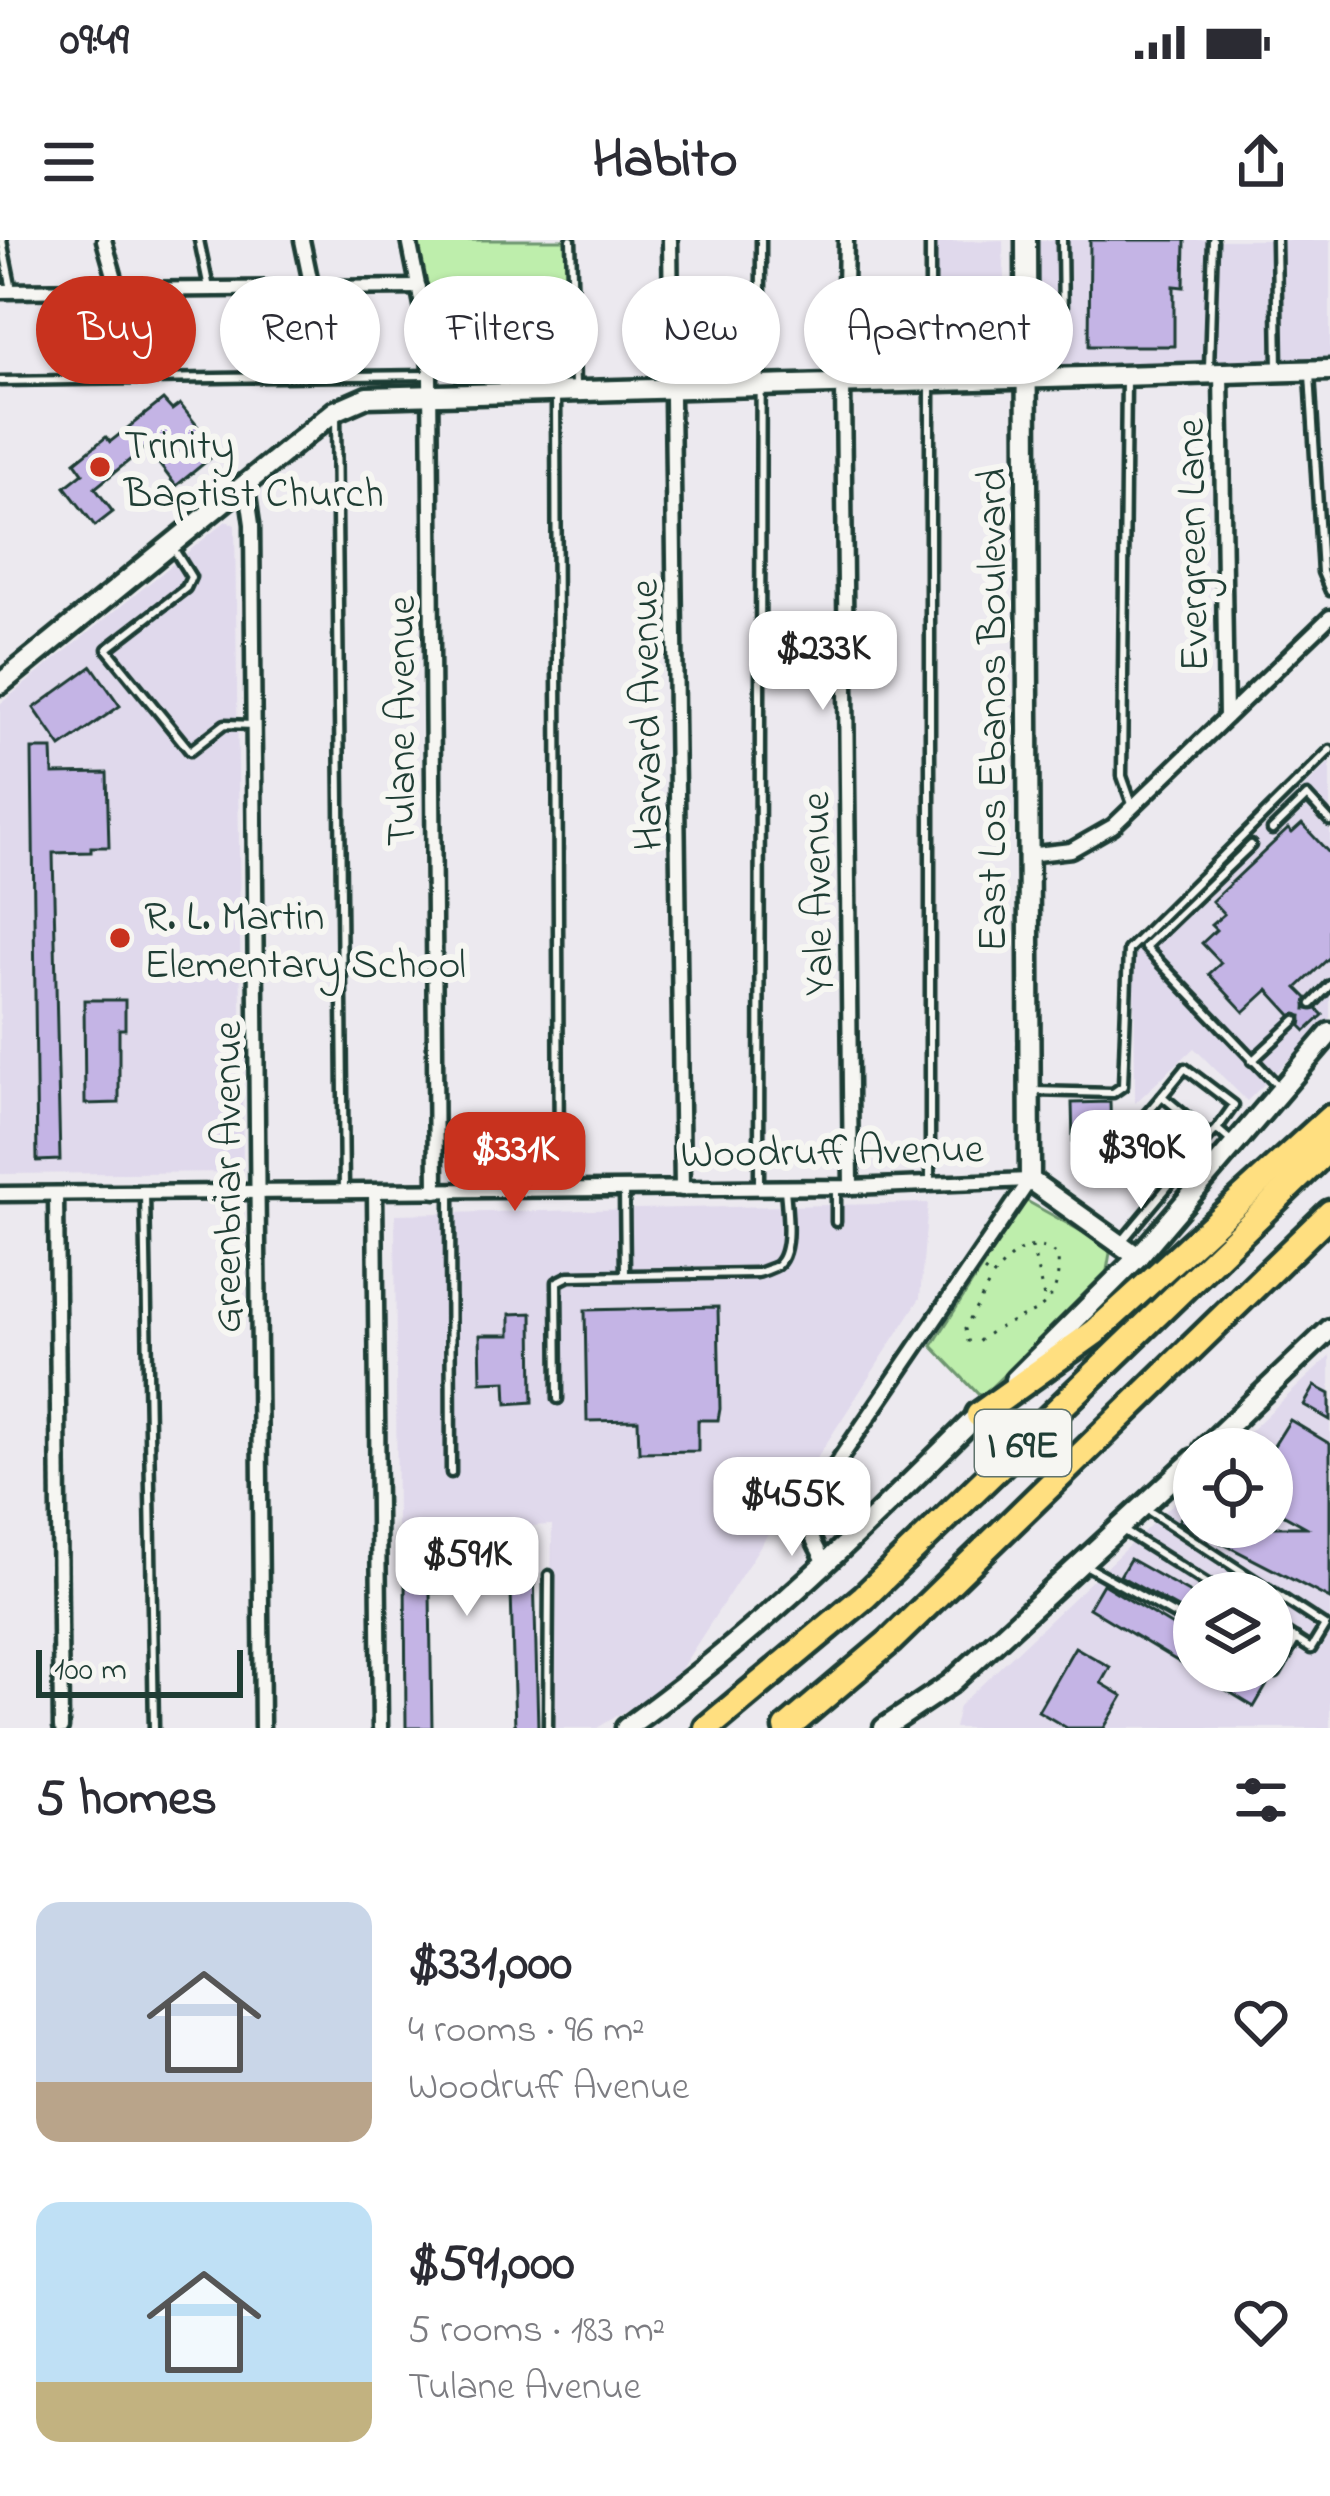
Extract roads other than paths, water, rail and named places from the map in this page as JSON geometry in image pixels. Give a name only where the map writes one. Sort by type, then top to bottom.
[{"type":"highway","points":[[979,1415],[1095,1332],[1330,1118]]},
{"type":"highway","name":"I 69E","points":[[706,1728],[864,1598],[1330,1147]]},
{"type":"highway","name":"I 69E","points":[[787,1728],[890,1641],[1330,1213]]},
{"type":"street","points":[[104,240],[114,276]]},
{"type":"street","points":[[302,240],[310,276]]},
{"type":"street","name":"Tulane Avenue","points":[[409,240],[416,276]]},
{"type":"street","name":"Harvard Avenue","points":[[670,240],[682,1189]]},
{"type":"street","name":"Yale Avenue","points":[[845,276],[846,240]]},
{"type":"street","name":"East Los Ebanos Boulevard","points":[[1025,276],[1026,240]]},
{"type":"street","points":[[196,288],[220,288]]},
{"type":"street","points":[[6,291],[36,290]]},
{"type":"street","points":[[1073,376],[1320,370]]},
{"type":"street","name":"Evergreen Lane","points":[[1215,372],[1226,717]]},
{"type":"street","points":[[0,684],[335,411],[367,397],[430,385],[565,390],[804,384]]},
{"type":"street","name":"Yale Avenue","points":[[843,384],[844,1187]]},
{"type":"street","name":"East Los Ebanos Boulevard","points":[[1024,384],[1030,1180]]},
{"type":"street","name":"Tulane Avenue","points":[[430,385],[443,1191]]},
{"type":"street","name":"Greenbriar Avenue","points":[[246,481],[252,524],[262,1728]]},
{"type":"street","points":[[1026,855],[1085,845],[1132,807],[1330,617]]},
{"type":"street","points":[[626,1728],[704,1671],[826,1564],[979,1415],[1138,1257],[1330,1033]]},
{"type":"street","points":[[826,1564],[809,1536],[807,1512],[814,1497],[1030,1180]]},
{"type":"street","name":"Woodruff Avenue","points":[[0,1194],[785,1188],[1030,1180],[1138,1257]]},
{"type":"street","points":[[375,1192],[380,1728]]},
{"type":"street","points":[[56,1194],[61,1728]]},
{"type":"street","points":[[1226,1428],[1330,1329]]},
{"type":"street","points":[[884,1728],[950,1684],[1173,1479]]},
{"type":"lane","points":[[2,240],[6,291]]},
{"type":"lane","points":[[200,240],[209,288]]},
{"type":"lane","points":[[559,1190],[565,390],[571,240]]},
{"type":"lane","points":[[759,1188],[760,240]]},
{"type":"lane","points":[[930,240],[930,276]]},
{"type":"lane","points":[[1062,240],[1062,276]]},
{"type":"lane","points":[[1213,240],[1215,372]]},
{"type":"lane","points":[[1276,240],[1278,371]]},
{"type":"lane","points":[[1320,370],[1322,572],[1330,592]]},
{"type":"lane","points":[[1126,375],[1122,776],[1132,807]]},
{"type":"lane","points":[[0,380],[430,385]]},
{"type":"lane","points":[[929,384],[930,1184]]},
{"type":"lane","points":[[335,411],[344,1192]]},
{"type":"lane","points":[[171,545],[191,577],[186,588],[107,649],[190,751],[226,724],[254,725]]},
{"type":"lane","points":[[1028,1091],[1113,1093],[1123,1086],[1128,950],[1330,750]]},
{"type":"lane","points":[[1273,830],[1306,796],[1330,821]]},
{"type":"lane","points":[[1251,845],[1145,947],[1281,1090]]},
{"type":"lane","points":[[1312,1004],[1330,985]]},
{"type":"lane","points":[[1252,1061],[1296,1020]]},
{"type":"lane","points":[[1120,1244],[1217,1129],[1234,1105],[1185,1068],[1144,1117],[1192,1157]]},
{"type":"lane","points":[[1162,1096],[1210,1136]]},
{"type":"lane","points":[[1217,1129],[1234,1144]]},
{"type":"lane","points":[[836,1222],[844,1187]]},
{"type":"lane","points":[[558,1399],[557,1282],[568,1276],[757,1273],[775,1267],[782,1260],[787,1234],[785,1188]]},
{"type":"lane","points":[[623,1189],[625,1274]]},
{"type":"lane","points":[[443,1191],[451,1473]]},
{"type":"lane","points":[[145,1193],[154,1728]]},
{"type":"lane","points":[[1143,1507],[1325,1625],[1311,1649],[1293,1637]]},
{"type":"lane","points":[[1121,1529],[1189,1572]]},
{"type":"lane","points":[[1083,1563],[1173,1614]]},
{"type":"lane","points":[[548,1728],[549,1575]]},
{"type":"lane","points":[[1293,1644],[1296,1639]]},
{"type":"place","name":"Trinity Baptist Church","points":[[100,467]]},
{"type":"place","name":"R. L. Martin Elementary School","points":[[120,938]]}]
